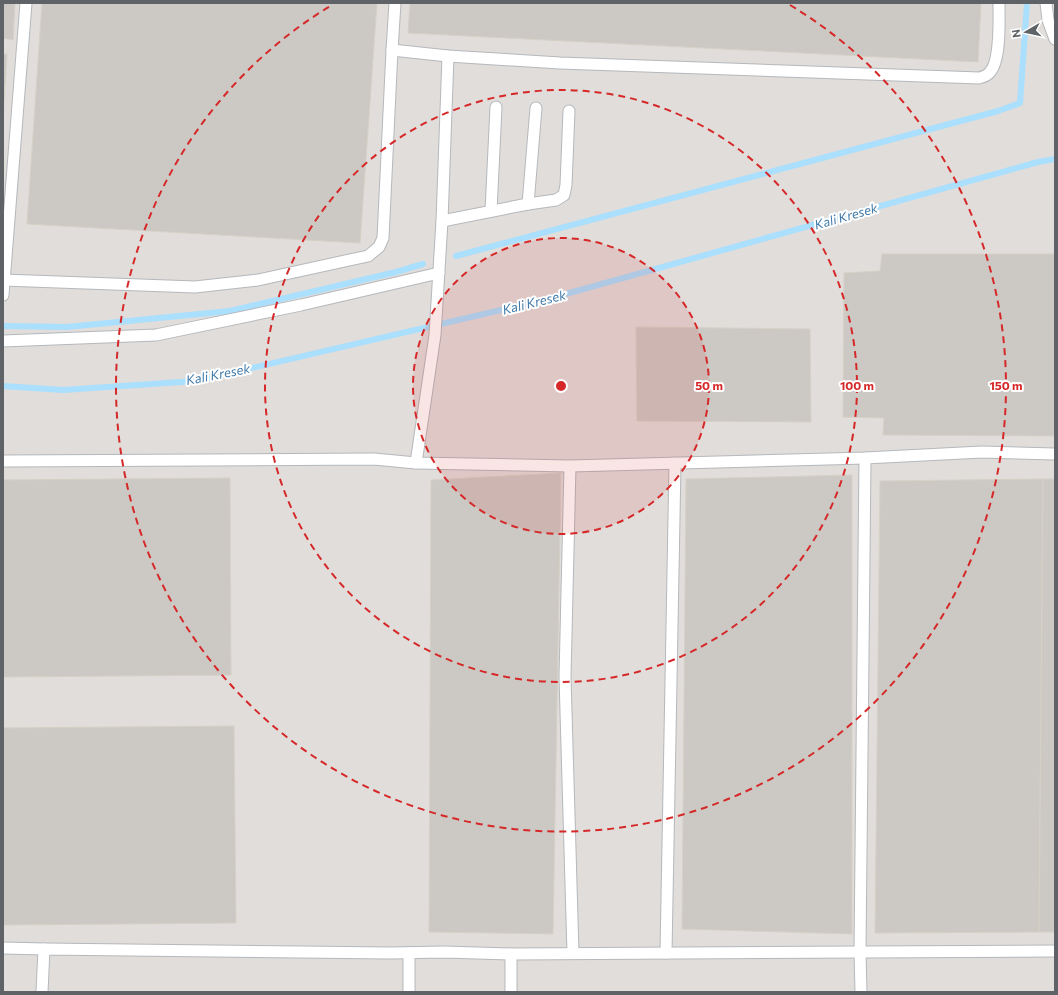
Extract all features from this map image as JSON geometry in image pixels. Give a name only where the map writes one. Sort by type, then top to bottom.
[{"type":"lane","points":[[3,295],[26,3]]},
{"type":"lane","points":[[4,280],[195,287],[258,280],[368,256],[379,247],[383,238],[395,3]]},
{"type":"lane","points":[[392,50],[448,56],[560,63],[979,78],[987,75],[995,63],[997,54],[999,3]]},
{"type":"lane","points":[[1046,3],[1048,20],[1055,39]]},
{"type":"lane","points":[[416,463],[435,335],[442,221],[448,56]]},
{"type":"lane","points":[[491,211],[496,107]]},
{"type":"lane","points":[[528,204],[536,108]]},
{"type":"lane","points":[[442,221],[556,200],[564,196],[566,185],[569,111]]},
{"type":"lane","points":[[3,341],[156,335],[301,305],[439,273]]},
{"type":"lane","points":[[3,461],[374,459],[416,463],[570,466],[865,458],[982,452],[1055,454]]},
{"type":"lane","points":[[861,992],[860,952],[865,458]]},
{"type":"lane","points":[[666,953],[675,463]]},
{"type":"lane","points":[[570,466],[565,677],[573,953]]},
{"type":"lane","points":[[3,948],[409,953],[444,952],[511,954],[1055,952]]},
{"type":"lane","points":[[42,992],[44,949]]},
{"type":"lane","points":[[409,953],[409,992]]},
{"type":"lane","points":[[511,954],[511,992]]},
{"type":"shaded area","points":[[3,3],[1055,3],[1055,992],[3,992]]},
{"type":"building","points":[[3,3],[15,3],[13,40],[3,38]]},
{"type":"building","points":[[42,3],[377,3],[360,243],[27,224]]},
{"type":"building","points":[[410,3],[981,3],[978,62],[408,33]]},
{"type":"building","points":[[3,54],[7,54],[3,117]]},
{"type":"building","points":[[882,254],[1055,254],[1055,436],[883,435],[884,418],[843,417],[844,273],[880,271]]},
{"type":"building","points":[[636,327],[810,329],[811,422],[637,421]]},
{"type":"building","points":[[561,473],[553,934],[429,932],[431,480]]},
{"type":"building","points":[[852,475],[852,934],[682,929],[686,479]]},
{"type":"building","points":[[230,478],[231,675],[3,677],[3,480]]},
{"type":"building","points":[[1043,479],[1039,932],[875,933],[880,481]]},
{"type":"building","points":[[1043,479],[1055,479],[1055,932],[1039,932]]},
{"type":"building","points":[[234,726],[236,923],[3,925],[3,728]]},
{"type":"waterway","points":[[456,256],[998,111],[1020,103],[1027,3]]},
{"type":"waterway","name":"Kali Kresek","points":[[3,386],[63,390],[196,381],[548,299],[1038,162],[1055,159]]},
{"type":"waterway","points":[[3,326],[67,327],[230,311],[396,272],[423,264]]}]
